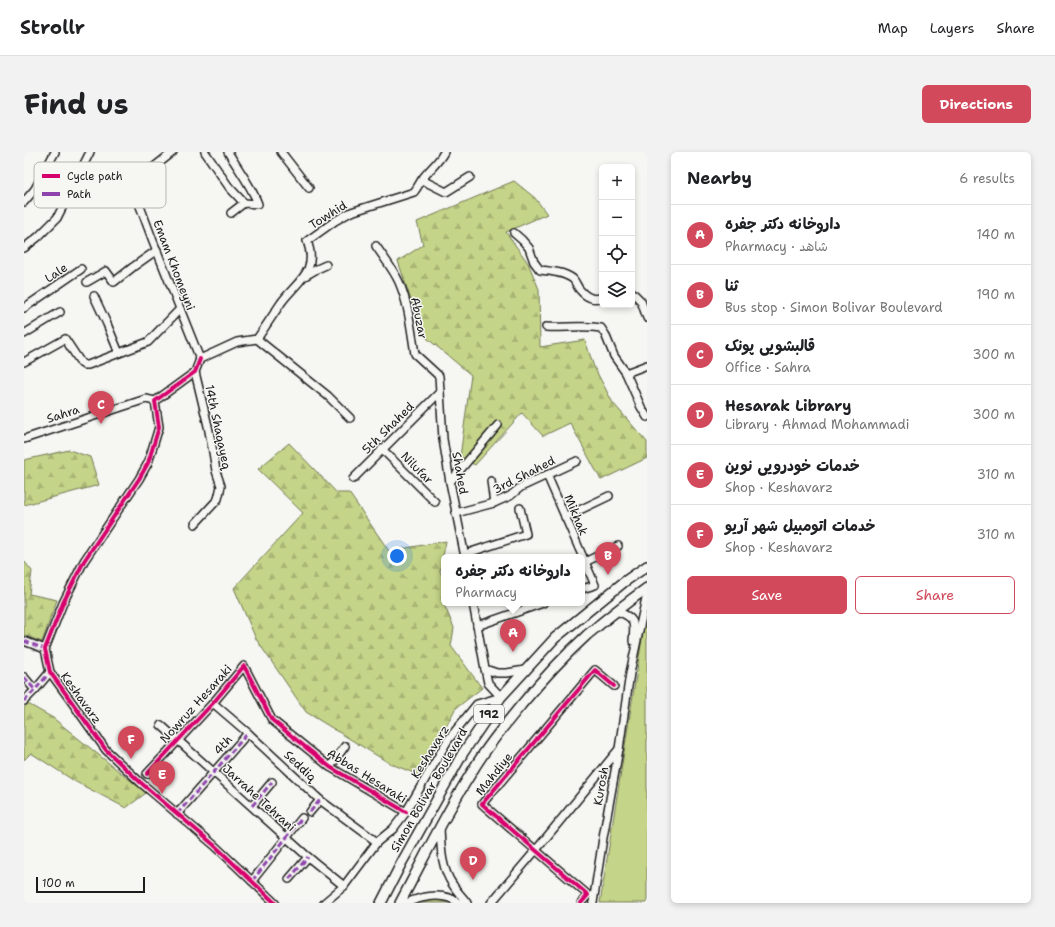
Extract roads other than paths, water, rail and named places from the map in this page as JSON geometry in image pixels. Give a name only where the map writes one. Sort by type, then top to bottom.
[{"type":"main road","name":"Simon Bolivar Boulevard","points":[[381,903],[402,862],[463,753],[501,697],[555,638],[624,582],[647,566]]},
{"type":"main road","name":"192","points":[[400,903],[440,826],[490,744],[539,684],[586,636],[647,588]]},
{"type":"street","points":[[50,162],[56,152]]},
{"type":"street","points":[[85,162],[90,152]]},
{"type":"street","name":"Emam Khomeyni","points":[[160,162],[173,152]]},
{"type":"street","points":[[205,152],[229,187],[244,203]]},
{"type":"street","points":[[228,152],[253,191],[258,204],[244,203],[232,212]]},
{"type":"street","points":[[281,152],[309,188]]},
{"type":"street","name":"Towhid","points":[[257,339],[282,302],[305,276],[311,258],[307,241],[335,221],[351,212],[414,192],[444,152]]},
{"type":"street","points":[[422,180],[446,192],[470,177]]},
{"type":"street","points":[[24,202],[34,189]]},
{"type":"street","points":[[24,248],[57,218],[62,208]]},
{"type":"street","name":"Emam Khomeyni","points":[[141,208],[200,359]]},
{"type":"street","points":[[514,233],[529,248],[534,262],[540,270],[560,272],[573,279],[581,291],[589,298],[599,298]]},
{"type":"street","name":"Abuzar","points":[[376,246],[399,282],[408,310],[415,354],[439,376],[440,392]]},
{"type":"street","points":[[87,282],[106,270],[114,282],[157,250]]},
{"type":"street","points":[[305,276],[326,265]]},
{"type":"street","name":"Lale","points":[[24,308],[81,269]]},
{"type":"street","points":[[635,295],[641,301],[647,318]]},
{"type":"street","points":[[94,296],[119,353]]},
{"type":"street","points":[[24,362],[65,339],[81,363],[88,365],[148,342],[180,309]]},
{"type":"street","points":[[24,334],[60,312]]},
{"type":"street","points":[[546,327],[600,328],[605,334],[614,356],[626,373],[647,418]]},
{"type":"street","points":[[24,641],[44,650],[63,604],[84,561],[139,479],[148,463],[159,427],[155,401],[195,372],[200,359],[237,342],[257,339],[328,396],[350,418]]},
{"type":"street","points":[[626,373],[647,365]]},
{"type":"street","name":"14th Shaqayeq","points":[[195,372],[209,432],[216,471],[221,486],[218,499],[195,524]]},
{"type":"street","name":"5th Shahed","points":[[353,479],[440,392]]},
{"type":"street","name":"Shahed","points":[[440,392],[443,439],[465,554]]},
{"type":"street","name":"Sahra","points":[[24,439],[146,399],[155,401]]},
{"type":"street","points":[[450,482],[498,425]]},
{"type":"street","name":"Nilufar","points":[[382,449],[435,502]]},
{"type":"street","name":"3rd Shahed","points":[[456,513],[494,503],[510,496],[521,487],[577,461]]},
{"type":"street","name":"Mikhak","points":[[547,475],[581,554]]},
{"type":"street","points":[[491,481],[494,503]]},
{"type":"street","points":[[565,517],[609,496]]},
{"type":"street","points":[[468,554],[526,534],[520,508]]},
{"type":"street","points":[[585,562],[618,546]]},
{"type":"street","name":"Mikhak","points":[[585,562],[594,585],[585,589]]},
{"type":"street","points":[[630,673],[647,593]]},
{"type":"street","points":[[474,606],[488,683],[501,697]]},
{"type":"street","points":[[477,626],[534,606]]},
{"type":"street","points":[[616,611],[631,618],[634,624],[630,673]]},
{"type":"street","name":"Keshavarz","points":[[44,650],[50,672],[106,750],[140,782],[214,845],[275,903]]},
{"type":"street","name":"Nowruz Hesaraki","points":[[147,774],[213,703],[244,666]]},
{"type":"street","name":"Abbas Hesaraki","points":[[244,666],[272,720],[330,767],[406,812]]},
{"type":"street","points":[[485,669],[497,673],[525,670]]},
{"type":"street","name":"Mahdiye","points":[[581,903],[588,895],[482,804],[595,670],[614,686]]},
{"type":"street","points":[[24,701],[50,672]]},
{"type":"street","name":"Kurosh","points":[[594,903],[630,673]]},
{"type":"street","points":[[24,677],[35,690]]},
{"type":"street","name":"Keshavarz","points":[[324,903],[344,886],[377,842],[394,829],[406,812],[448,740],[477,704],[501,697]]},
{"type":"street","name":"Seddiq","points":[[213,703],[248,733],[320,800],[377,842]]},
{"type":"street","name":"Jarrahe Tehrani","points":[[161,725],[308,857],[344,886]]},
{"type":"street","name":"4th","points":[[177,814],[248,733]]},
{"type":"street","points":[[330,767],[345,746]]},
{"type":"street","points":[[491,903],[619,749]]},
{"type":"street","points":[[252,806],[272,782]]},
{"type":"street","points":[[310,812],[320,800]]},
{"type":"street","points":[[252,881],[302,818]]},
{"type":"street","points":[[440,826],[441,856],[445,870],[453,885],[467,903]]},
{"type":"street","points":[[289,879],[308,857]]},
{"type":"street","points":[[406,903],[420,898],[438,895],[453,899],[459,903]]},
{"type":"place","name":"قالبشویی پونک","points":[[101,424]]},
{"type":"place","name":"ثنا","points":[[608,575]]},
{"type":"place","name":"داروخانه دکتر جفره","points":[[513,652]]},
{"type":"place","name":"خدمات اتومبیل شهر آریو","points":[[131,759]]},
{"type":"place","name":"خدمات خودرویی نوین","points":[[162,794]]},
{"type":"place","name":"Hesarak Library","points":[[473,880]]}]
